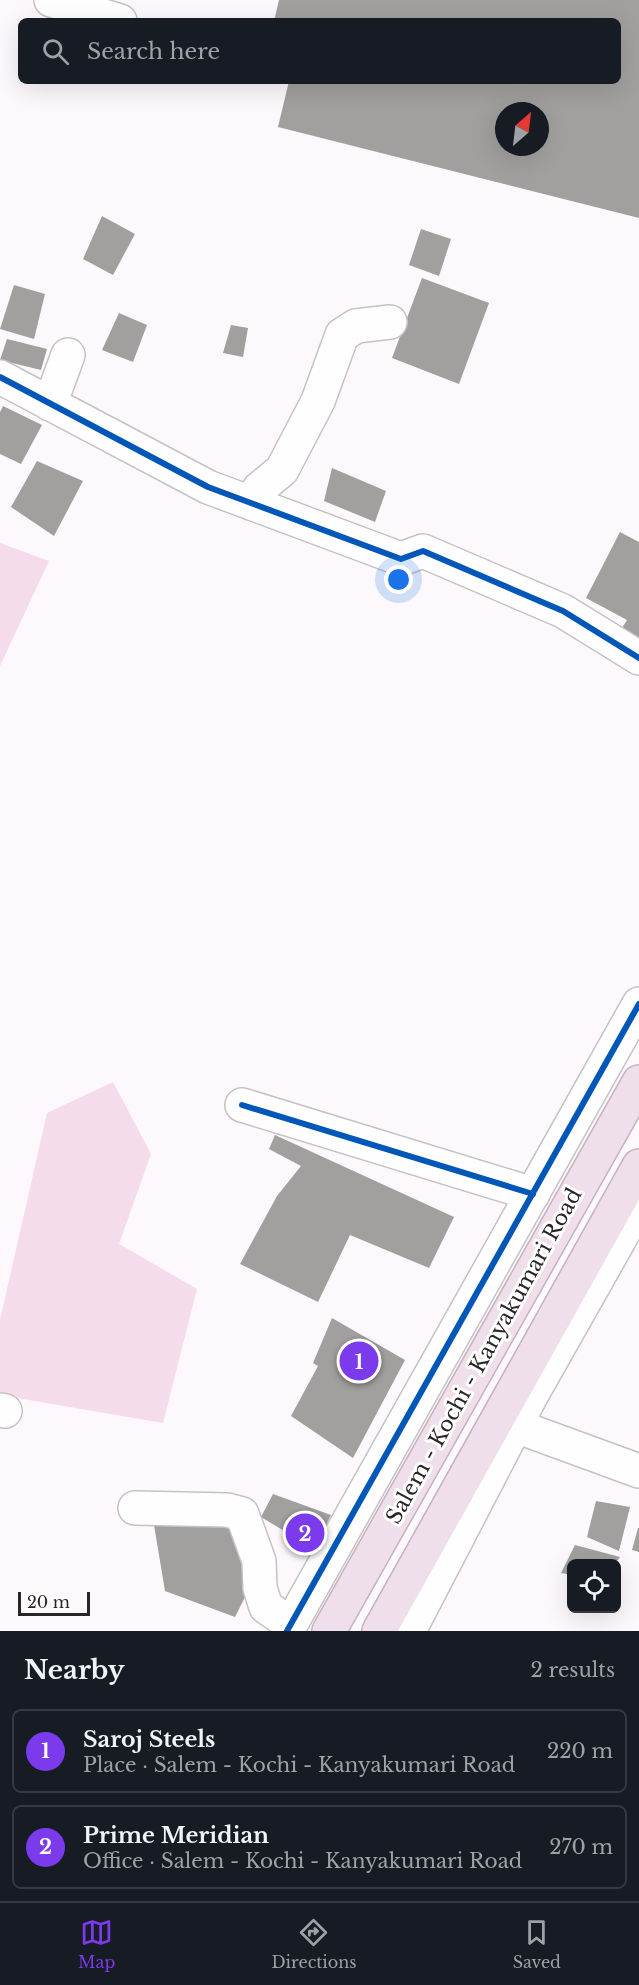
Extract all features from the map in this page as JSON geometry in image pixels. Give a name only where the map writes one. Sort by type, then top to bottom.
[{"type":"highway","name":"Salem - Kochi - Kanyakumari Road","points":[[329,1631],[639,1082]]},
{"type":"highway","name":"Salem - Kochi - Kanyakumari Road","points":[[379,1631],[639,1166]]},
{"type":"street","points":[[51,0],[110,18]]},
{"type":"street","points":[[252,503],[259,489],[282,470],[287,462],[318,401],[342,335],[356,326],[390,322]]},
{"type":"street","points":[[50,404],[68,355]]},
{"type":"street","points":[[2,384],[50,404],[208,487],[401,559],[423,551],[562,611],[639,658]]},
{"type":"street","points":[[135,1508],[227,1510],[242,1514],[259,1561],[260,1588],[266,1607],[289,1628],[639,1004]]},
{"type":"street","points":[[242,1105],[533,1194]]},
{"type":"street","points":[[409,1631],[516,1426],[639,1205]]},
{"type":"street","points":[[516,1426],[639,1471]]},
{"type":"shaded area","points":[[0,543],[49,561],[0,666]]},
{"type":"shaded area","points":[[113,1082],[151,1154],[119,1244],[197,1289],[163,1423],[0,1395],[0,1320],[47,1113]]},
{"type":"building","points":[[279,0],[639,0],[639,218],[278,127],[288,84],[621,84],[621,18],[275,18]]},
{"type":"building","points":[[102,216],[135,234],[113,275],[83,259]]},
{"type":"building","points":[[421,229],[451,239],[439,276],[409,265]]},
{"type":"building","points":[[422,278],[489,303],[459,384],[392,358]]},
{"type":"building","points":[[14,285],[45,294],[34,339],[0,329]]},
{"type":"building","points":[[119,313],[147,325],[133,362],[102,350]]},
{"type":"building","points":[[231,325],[248,328],[243,357],[223,353]]},
{"type":"building","points":[[7,339],[47,349],[41,370],[0,360]]},
{"type":"building","points":[[3,406],[42,425],[21,464],[0,454],[0,412]]},
{"type":"building","points":[[37,461],[83,481],[54,536],[11,507]]},
{"type":"building","points":[[332,468],[386,491],[375,522],[324,501]]},
{"type":"building","points":[[620,532],[639,542],[639,646],[617,636],[627,620],[586,598]]},
{"type":"building","points":[[275,1135],[454,1217],[429,1268],[350,1235],[318,1302],[240,1264],[277,1196],[301,1166],[269,1149]]},
{"type":"building","points":[[332,1318],[405,1360],[353,1458],[291,1416],[318,1366],[313,1363]]},
{"type":"building","points":[[273,1494],[331,1515],[314,1549],[261,1517]]},
{"type":"building","points":[[596,1501],[630,1507],[619,1551],[587,1537]]},
{"type":"building","points":[[240,1518],[251,1585],[235,1617],[165,1591],[153,1519]]},
{"type":"building","points":[[639,1528],[639,1552],[632,1550]]},
{"type":"building","points":[[575,1545],[620,1557],[619,1559],[568,1559]]},
{"type":"building","points":[[567,1561],[567,1574],[561,1573]]},
{"type":"cycle path","points":[[0,377],[208,487],[401,559],[423,551],[563,611],[639,658]]},
{"type":"cycle path","points":[[287,1631],[639,1004]]},
{"type":"cycle path","points":[[242,1105],[533,1194]]},
{"type":"place","name":"Saroj Steels","points":[[359,1361]]},
{"type":"place","name":"Prime Meridian","points":[[305,1533]]}]
